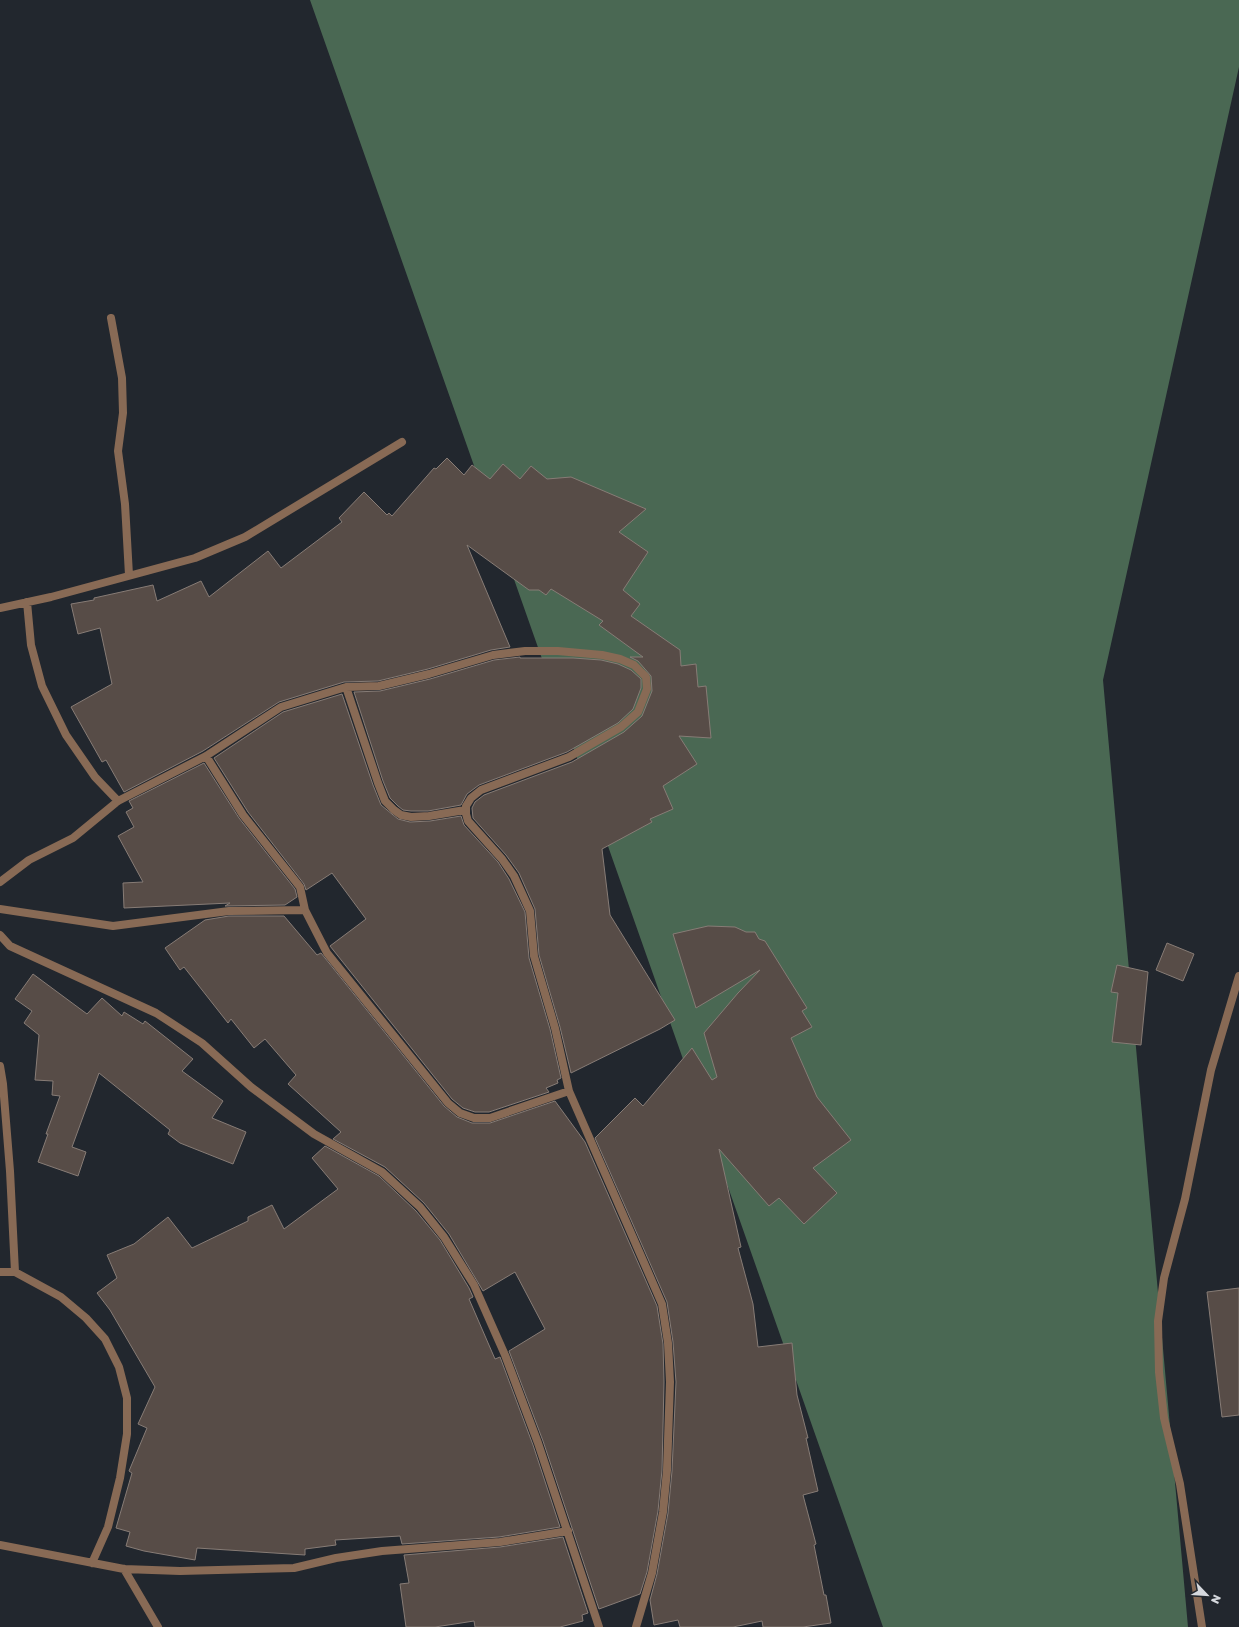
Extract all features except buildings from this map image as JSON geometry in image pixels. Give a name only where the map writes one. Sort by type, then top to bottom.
[{"type":"street","points":[[111,318],[122,378],[123,413],[118,451],[125,504],[129,575]]},
{"type":"street","points":[[0,608],[51,597],[195,558],[245,537],[402,442]]},
{"type":"street","points":[[27,602],[31,645],[42,686],[66,735],[95,777],[118,801]]},
{"type":"street","points":[[0,882],[29,860],[73,838],[118,801],[206,756],[281,707],[346,687],[379,686],[429,674],[493,655],[525,651],[558,650],[602,655],[620,659],[634,665],[646,676],[647,689],[638,712],[621,727],[569,757],[481,790],[471,798],[466,810],[468,821],[502,859],[514,876],[530,911],[534,956],[555,1028],[569,1091],[662,1304],[668,1343],[670,1382],[667,1470],[663,1512],[652,1573],[636,1627]]},
{"type":"street","points":[[346,687],[385,801],[401,815],[430,816],[466,810]]},
{"type":"street","points":[[206,756],[242,815],[300,887],[305,910],[327,953],[448,1103],[460,1113],[474,1118],[490,1118],[569,1091]]},
{"type":"street","points":[[0,909],[113,926],[229,911],[305,910]]},
{"type":"street","points":[[0,935],[10,946],[156,1014],[202,1043],[251,1087],[314,1134],[382,1172],[420,1207],[444,1237],[474,1285],[505,1354],[568,1531],[599,1627]]},
{"type":"street","points":[[1202,1627],[1180,1484],[1164,1418],[1159,1372],[1158,1321],[1164,1278],[1185,1199],[1211,1070],[1239,976]]},
{"type":"street","points":[[0,1066],[3,1084],[10,1171],[15,1272]]},
{"type":"street","points":[[0,1272],[15,1272],[61,1297],[86,1318],[105,1339],[119,1367],[127,1398],[127,1434],[120,1478],[108,1526],[92,1563]]},
{"type":"street","points":[[0,1545],[124,1569],[180,1572],[294,1568],[336,1558],[382,1551],[500,1542],[568,1531]]},
{"type":"street","points":[[124,1569],[158,1627]]},
{"type":"green space","points":[[310,0],[1239,0],[1239,67],[1103,680],[1188,1627],[883,1627]]}]
